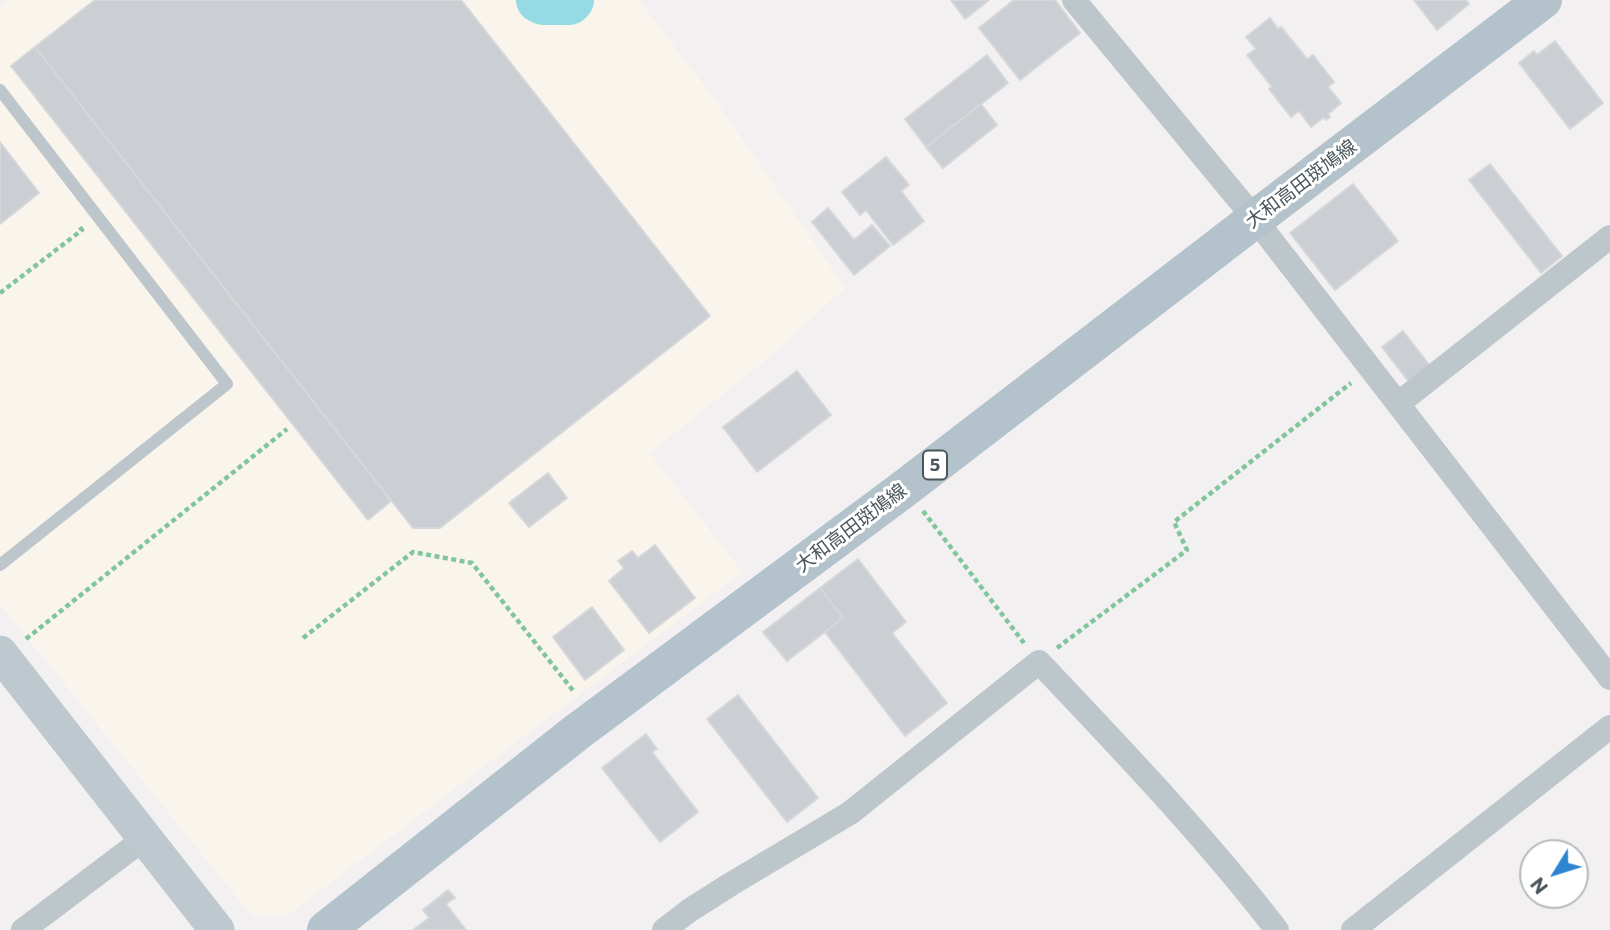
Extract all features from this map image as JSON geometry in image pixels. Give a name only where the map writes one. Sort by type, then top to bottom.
[{"type":"main road","name":"大和高田斑鳩線","points":[[326,930],[556,748],[905,488],[1544,0]]},
{"type":"street","points":[[1074,0],[1255,219],[1610,678]]},
{"type":"street","points":[[1399,403],[1610,237]]},
{"type":"street","points":[[10,649],[145,838],[217,930]]},
{"type":"street","points":[[664,930],[731,884],[850,813],[1039,662],[1170,802],[1277,930]]},
{"type":"street","points":[[1353,930],[1610,727]]},
{"type":"street","points":[[23,930],[145,838]]},
{"type":"lane","points":[[0,90],[227,384],[0,565]]},
{"type":"path","points":[[0,293],[82,230],[75,221]]},
{"type":"path","points":[[905,488],[1039,662],[1186,550],[1174,522],[1371,368]]},
{"type":"path","points":[[10,649],[288,429]]},
{"type":"path","points":[[303,638],[413,552],[472,563],[575,693]]},
{"type":"shaded area","points":[[7,0],[519,0],[530,8],[553,11],[577,5],[584,0],[639,0],[716,101],[845,288],[769,357],[650,453],[742,572],[286,916],[252,916],[0,604],[0,8]]},
{"type":"building","points":[[95,0],[461,0],[710,316],[440,528],[413,528],[35,47]]},
{"type":"building","points":[[951,0],[989,0],[965,19]]},
{"type":"building","points":[[1014,0],[1055,0],[1080,33],[1020,80],[979,28]]},
{"type":"building","points":[[1414,0],[1466,0],[1469,4],[1437,30]]},
{"type":"building","points":[[1270,18],[1278,29],[1281,27],[1307,59],[1313,55],[1334,82],[1328,87],[1341,103],[1328,114],[1330,117],[1326,120],[1324,117],[1311,127],[1299,111],[1291,117],[1247,55],[1256,49],[1246,37]]},
{"type":"building","points":[[1555,41],[1603,103],[1570,129],[1519,63],[1534,51],[1537,55]]},
{"type":"building","points":[[35,47],[391,501],[368,520],[11,66]]},
{"type":"building","points":[[987,55],[1008,83],[926,147],[905,119]]},
{"type":"building","points":[[981,104],[997,125],[943,168],[926,147]]},
{"type":"building","points":[[0,142],[39,193],[0,224]]},
{"type":"building","points":[[886,157],[909,185],[901,191],[924,221],[893,245],[866,210],[860,215],[842,192]]},
{"type":"building","points":[[1490,164],[1562,256],[1541,273],[1469,180]]},
{"type":"building","points":[[1353,184],[1398,241],[1335,290],[1290,233]]},
{"type":"building","points":[[828,208],[854,240],[872,225],[890,246],[854,275],[812,222]]},
{"type":"building","points":[[1403,331],[1430,366],[1409,382],[1382,347]]},
{"type":"building","points":[[797,371],[831,415],[757,472],[723,427]]},
{"type":"building","points":[[548,473],[567,498],[529,527],[509,503]]},
{"type":"building","points":[[655,545],[695,598],[649,633],[609,581],[624,568],[618,561],[632,551],[638,558]]},
{"type":"building","points":[[858,559],[906,622],[892,633],[947,703],[905,736],[825,632],[843,618],[820,588]]},
{"type":"building","points":[[820,588],[843,618],[787,661],[763,632]]},
{"type":"building","points":[[592,607],[624,650],[585,680],[553,637]]},
{"type":"building","points":[[738,695],[818,798],[787,822],[707,719]]},
{"type":"building","points":[[646,734],[657,749],[652,752],[698,812],[660,842],[602,768]]},
{"type":"building","points":[[448,890],[455,898],[446,904],[466,930],[413,930],[429,918],[423,910]]},
{"type":"waterway","points":[[539,0],[571,0]]}]
